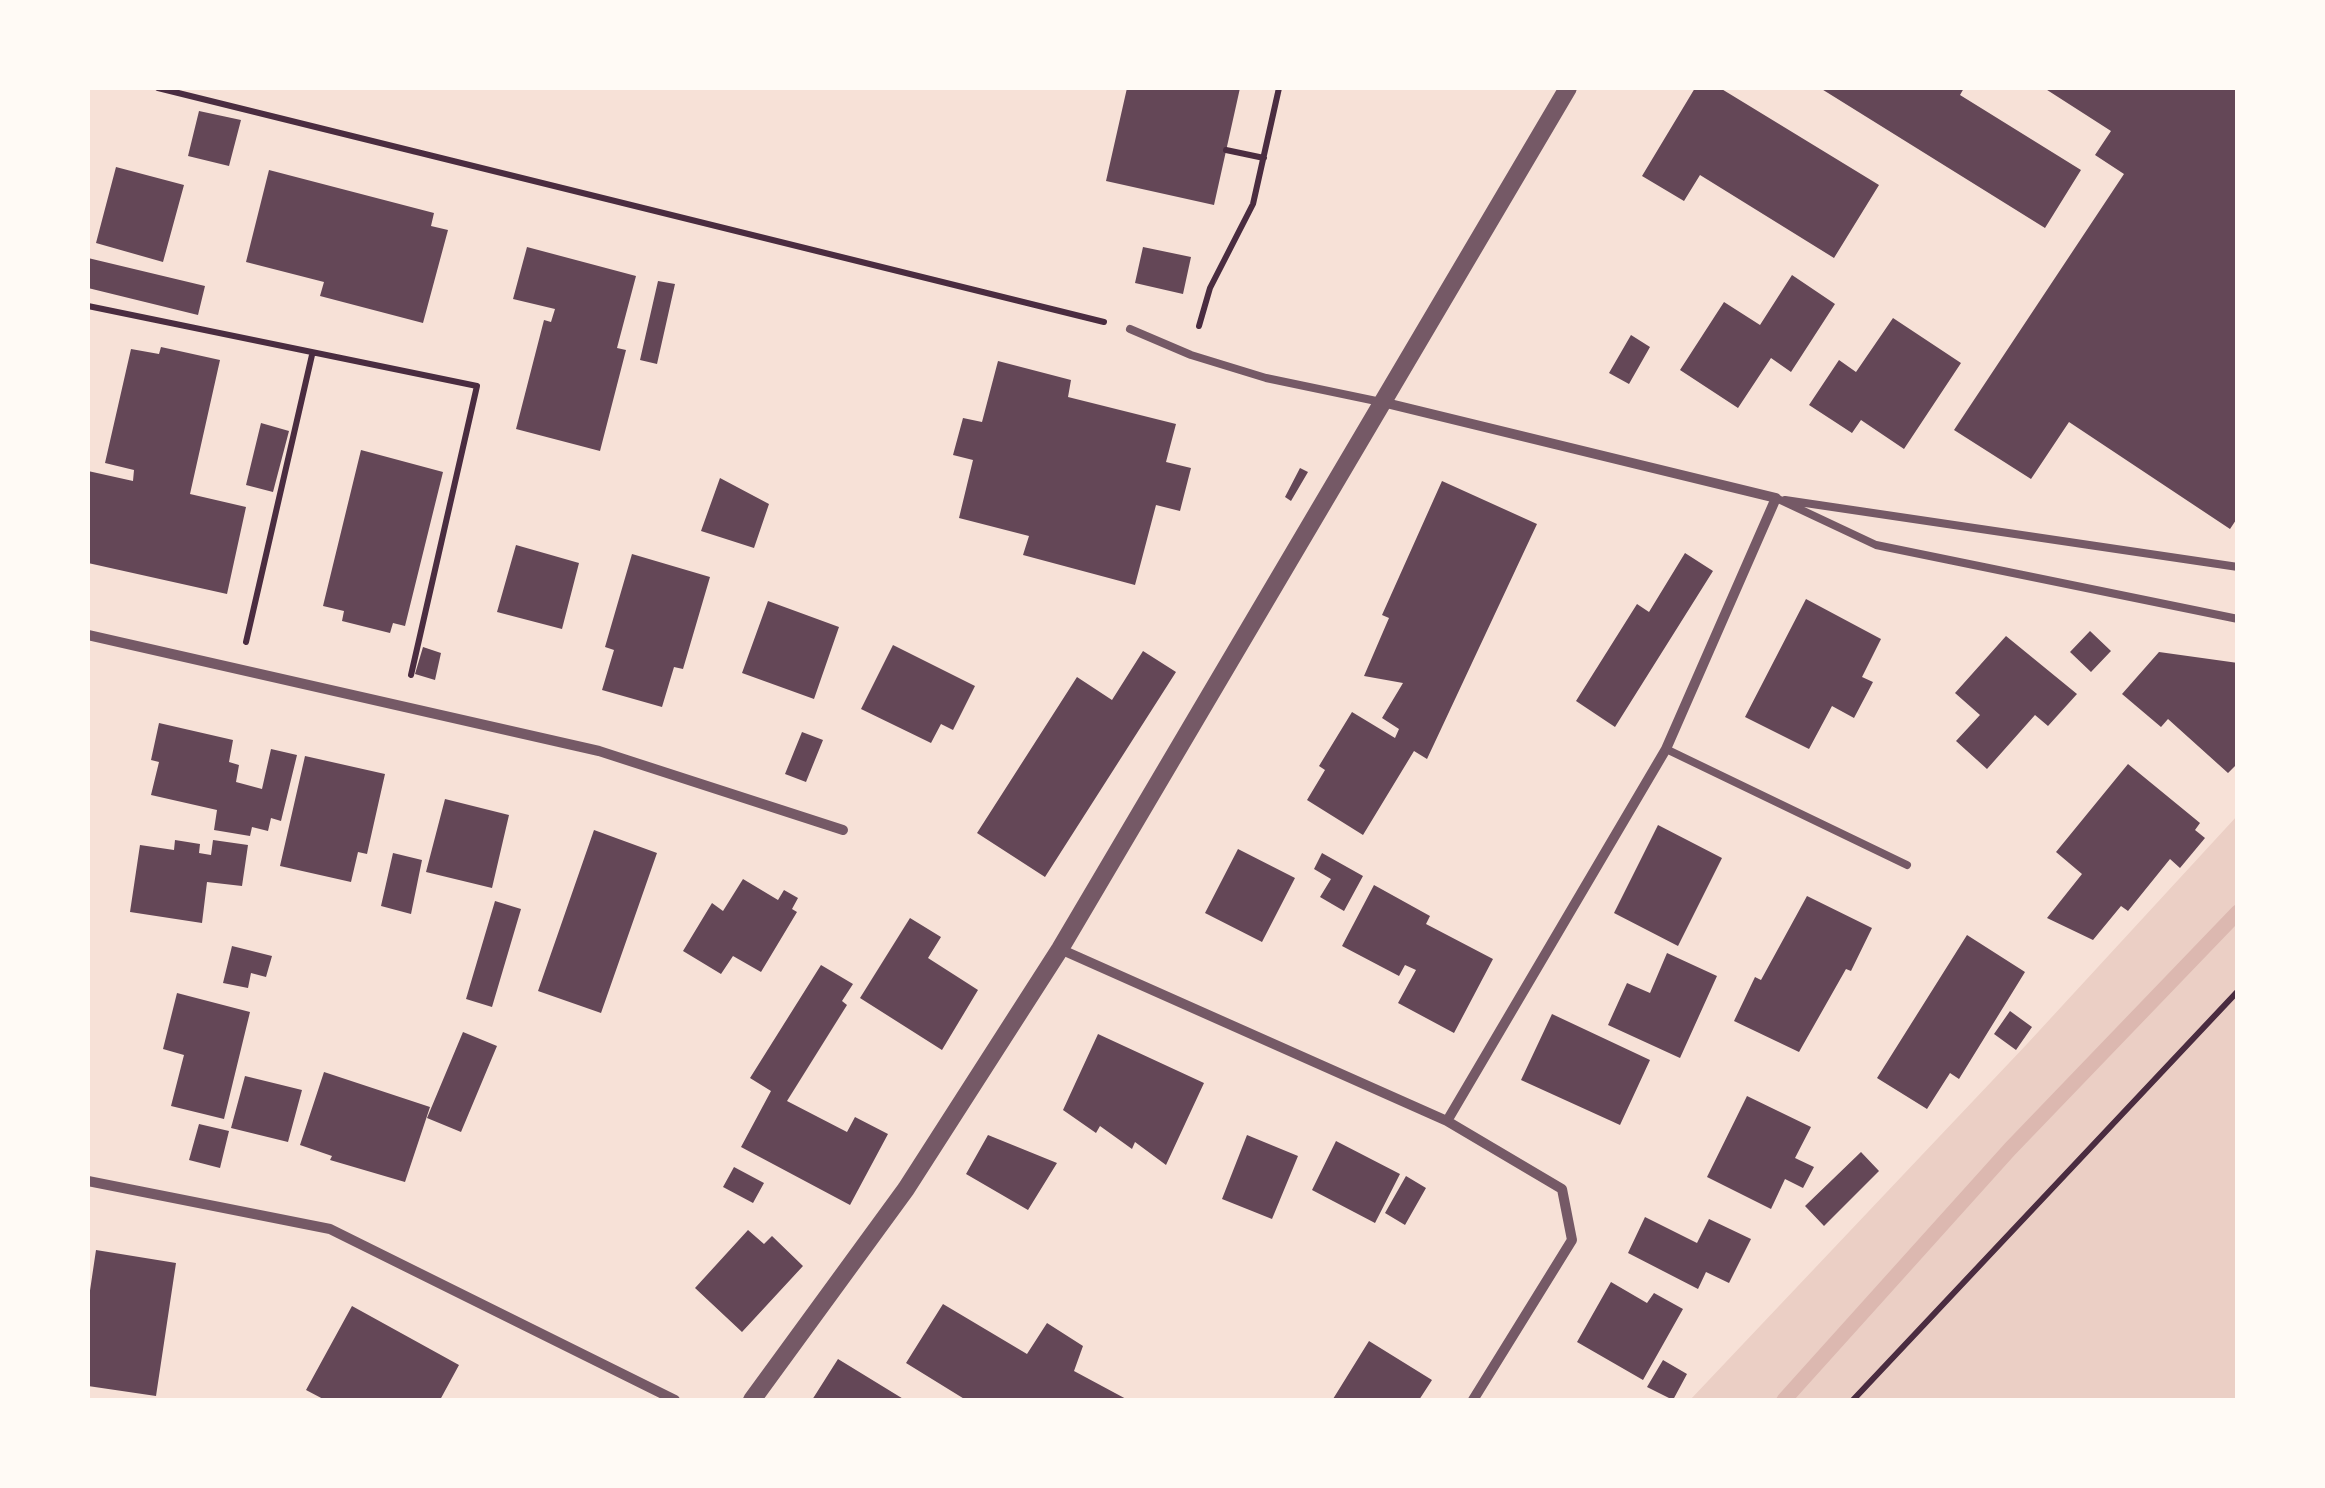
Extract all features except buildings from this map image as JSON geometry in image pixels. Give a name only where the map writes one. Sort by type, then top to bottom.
[{"type":"street","points":[[752,1400],[906,1189],[1060,949],[1568,88]]},
{"type":"street","points":[[1380,402],[1776,498],[1666,749],[1447,1121]]},
{"type":"street","points":[[88,635],[599,751],[843,830]]},
{"type":"street","points":[[1060,949],[1447,1121],[1562,1189],[1572,1240],[1473,1400]]},
{"type":"street","points":[[88,1181],[330,1229],[674,1400]]},
{"type":"lane","points":[[1130,328],[1192,356],[1266,378],[1380,402]]},
{"type":"lane","points":[[1776,498],[2238,566]]},
{"type":"lane","points":[[1776,498],[1876,546],[2238,618]]},
{"type":"lane","points":[[1666,749],[1907,865]]},
{"type":"path","points":[[158,88],[1130,328]]},
{"type":"path","points":[[1192,356],[1210,288],[1253,204],[1279,88]]},
{"type":"path","points":[[1226,150],[1264,158]]},
{"type":"path","points":[[88,306],[477,386],[404,706]]},
{"type":"path","points":[[240,668],[312,355]]},
{"type":"path","points":[[1853,1400],[2238,991]]},
{"type":"shaded area","points":[[2237,816],[2237,1400],[1690,1400],[2027,1044]]},
{"type":"waterway","points":[[1784,1400],[2010,1149],[2238,912]]}]
